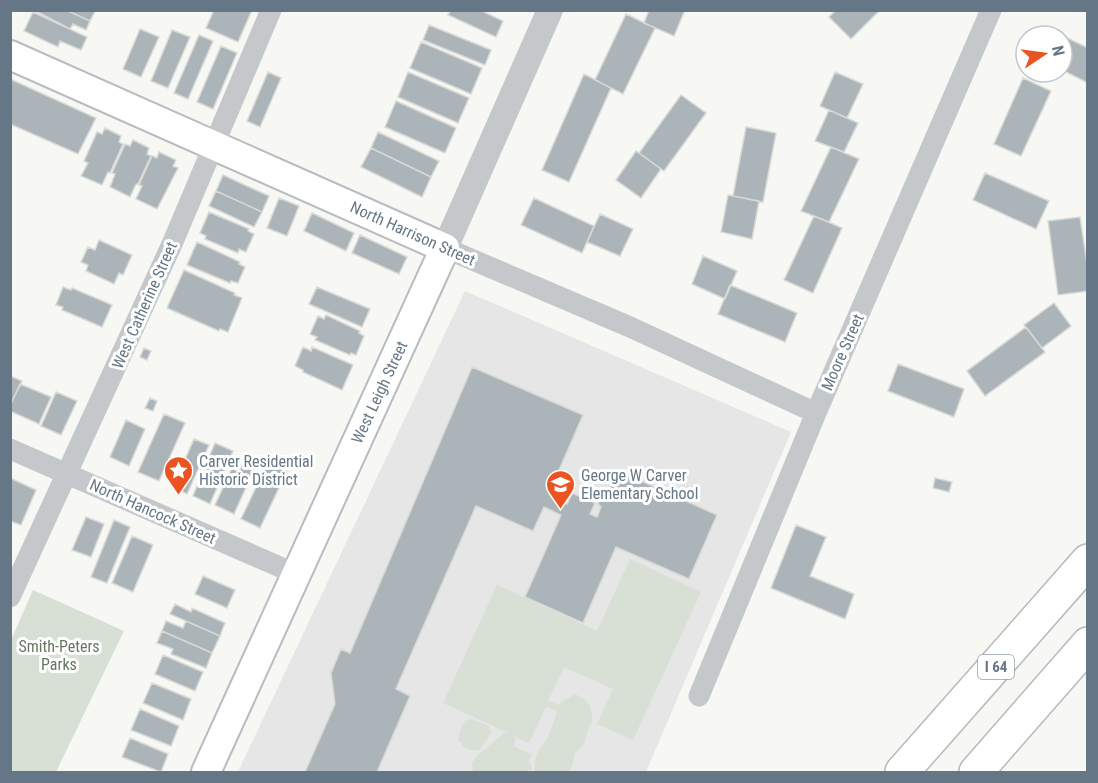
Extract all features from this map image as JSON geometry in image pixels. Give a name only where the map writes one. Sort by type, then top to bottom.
[{"type":"highway","name":"I 64","points":[[903,772],[1088,561]]},
{"type":"highway","points":[[976,772],[1088,644]]},
{"type":"main road","name":"North Harrison Street","points":[[10,55],[445,248]]},
{"type":"main road","name":"West Leigh Street","points":[[206,772],[445,248]]},
{"type":"street","name":"West Catherine Street","points":[[10,597],[167,255],[271,10]]},
{"type":"street","name":"West Leigh Street","points":[[445,248],[550,10]]},
{"type":"street","name":"Moore Street","points":[[699,696],[816,413],[991,10]]},
{"type":"street","name":"North Harrison Street","points":[[445,248],[630,327],[816,413]]},
{"type":"street","name":"North Hancock Street","points":[[10,449],[296,574]]},
{"type":"shaded area","name":"George W Carver Elementary School","points":[[465,291],[791,432],[646,772],[238,772]]},
{"type":"green space","points":[[630,559],[701,592],[633,740],[597,724],[613,689],[564,667],[548,701],[559,705],[574,694],[588,703],[592,715],[585,742],[575,752],[572,767],[568,772],[535,772],[537,754],[546,740],[557,711],[546,707],[529,743],[513,736],[516,739],[513,746],[532,754],[529,761],[532,769],[520,772],[473,772],[472,763],[478,755],[504,733],[508,733],[443,703],[497,585],[597,631]]},
{"type":"green space","name":"Smith-Peters Parks","points":[[33,590],[124,631],[56,772],[11,772],[11,640]]},
{"type":"green space","points":[[472,719],[489,726],[491,732],[481,749],[468,749],[458,740],[461,727],[466,720]]},
{"type":"building","points":[[34,10],[66,10],[90,21],[86,30],[73,24],[70,29]]},
{"type":"building","points":[[66,10],[93,10],[95,11],[90,21]]},
{"type":"building","points":[[214,10],[252,10],[238,42],[206,28]]},
{"type":"building","points":[[451,10],[480,10],[503,21],[496,37],[448,15]]},
{"type":"building","points":[[649,10],[685,10],[674,36],[644,23]]},
{"type":"building","points":[[836,10],[880,10],[851,39],[829,17]]},
{"type":"building","points":[[33,12],[87,37],[81,50],[60,41],[58,47],[24,31]]},
{"type":"building","points":[[626,14],[655,28],[623,94],[595,80]]},
{"type":"building","points":[[429,25],[491,50],[485,65],[423,40]]},
{"type":"building","points":[[140,29],[159,37],[141,77],[123,69]]},
{"type":"building","points":[[172,30],[190,37],[168,88],[151,81]]},
{"type":"building","points":[[199,35],[213,41],[188,99],[174,93]]},
{"type":"building","points":[[1074,41],[1088,48],[1088,83],[1074,76]]},
{"type":"building","points":[[421,42],[482,68],[471,94],[410,68]]},
{"type":"building","points":[[221,46],[237,53],[213,109],[197,102]]},
{"type":"building","points":[[268,72],[281,78],[260,127],[247,121]]},
{"type":"building","points":[[408,72],[469,98],[458,123],[398,97]]},
{"type":"building","points":[[835,72],[863,84],[847,118],[820,106]]},
{"type":"building","points":[[584,74],[611,88],[569,182],[542,170]]},
{"type":"building","points":[[10,79],[96,118],[78,154],[10,124]]},
{"type":"building","points":[[1020,84],[1036,84],[1051,91],[1021,156],[994,144]]},
{"type":"building","points":[[681,95],[706,113],[664,171],[639,153]]},
{"type":"building","points":[[396,101],[456,128],[445,153],[385,127]]},
{"type":"building","points":[[829,110],[858,123],[844,152],[815,141]]},
{"type":"building","points":[[746,127],[776,133],[763,202],[733,196]]},
{"type":"building","points":[[105,128],[121,136],[119,142],[123,144],[102,185],[81,176],[88,163],[84,161],[97,132],[102,134]]},
{"type":"building","points":[[378,132],[439,161],[431,177],[371,148]]},
{"type":"building","points":[[133,140],[149,148],[147,154],[151,156],[130,197],[110,187],[115,174],[112,173],[125,144],[130,146]]},
{"type":"building","points":[[831,147],[859,159],[829,222],[801,211]]},
{"type":"building","points":[[371,148],[431,177],[422,197],[361,167]]},
{"type":"building","points":[[636,151],[661,169],[641,198],[616,180]]},
{"type":"building","points":[[159,152],[176,160],[173,166],[178,168],[157,209],[136,199],[142,186],[139,185],[152,156],[157,158]]},
{"type":"building","points":[[985,173],[1049,201],[1036,229],[973,200]]},
{"type":"building","points":[[223,175],[269,196],[262,212],[216,191]]},
{"type":"building","points":[[216,191],[262,212],[254,227],[209,206]]},
{"type":"building","points":[[728,195],[759,201],[752,239],[721,232]]},
{"type":"building","points":[[279,198],[299,206],[287,236],[267,228]]},
{"type":"building","points":[[534,198],[594,226],[582,253],[521,225]]},
{"type":"building","points":[[209,212],[249,229],[248,231],[254,234],[246,252],[239,249],[238,253],[205,239],[206,236],[200,233]]},
{"type":"building","points":[[312,213],[354,233],[346,251],[304,231]]},
{"type":"building","points":[[600,214],[633,229],[620,256],[587,242]]},
{"type":"building","points":[[814,216],[842,228],[813,293],[784,280]]},
{"type":"building","points":[[1080,217],[1088,271],[1088,291],[1058,295],[1048,221]]},
{"type":"building","points":[[360,235],[407,257],[399,274],[352,253]]},
{"type":"building","points":[[99,240],[132,255],[123,275],[119,273],[114,284],[86,271],[88,265],[81,262],[88,247],[95,250]]},
{"type":"building","points":[[197,242],[240,262],[239,264],[245,267],[238,283],[231,281],[230,283],[187,265]]},
{"type":"building","points":[[703,256],[737,271],[725,299],[692,284]]},
{"type":"building","points":[[184,270],[242,298],[228,332],[220,329],[219,331],[167,308]]},
{"type":"building","points":[[730,285],[797,313],[785,342],[718,314]]},
{"type":"building","points":[[63,287],[71,290],[72,288],[112,305],[102,327],[62,310],[63,307],[56,305]]},
{"type":"building","points":[[317,287],[370,309],[362,327],[309,304]]},
{"type":"building","points":[[1054,303],[1071,326],[1042,348],[1024,325]]},
{"type":"building","points":[[326,315],[360,331],[359,333],[364,336],[356,355],[351,353],[350,355],[315,340],[317,337],[310,334],[318,316],[324,319]]},
{"type":"building","points":[[1026,327],[1045,352],[985,396],[967,371]]},
{"type":"building","points":[[303,347],[311,351],[312,347],[353,365],[342,390],[295,366]]},
{"type":"building","points":[[144,348],[151,351],[147,360],[140,357]]},
{"type":"building","points":[[898,364],[964,389],[954,417],[888,391]]},
{"type":"building","points":[[472,367],[583,415],[550,491],[556,494],[554,498],[567,504],[572,493],[595,503],[590,514],[597,517],[601,507],[598,504],[603,492],[607,494],[617,470],[717,515],[689,579],[616,547],[583,623],[525,597],[561,515],[544,507],[533,531],[476,506],[396,689],[410,696],[377,772],[305,772],[335,704],[331,673],[341,649],[350,653]]},
{"type":"building","points":[[10,376],[22,381],[10,406]]},
{"type":"building","points":[[20,384],[51,397],[39,424],[10,411]]},
{"type":"building","points":[[56,392],[77,401],[61,435],[41,426]]},
{"type":"building","points":[[150,398],[157,401],[153,411],[145,408]]},
{"type":"building","points":[[164,414],[185,423],[159,481],[138,472]]},
{"type":"building","points":[[126,420],[145,429],[129,466],[110,457]]},
{"type":"building","points":[[194,439],[209,445],[187,494],[173,487]]},
{"type":"building","points":[[215,443],[233,451],[210,504],[193,496]]},
{"type":"building","points":[[245,458],[257,463],[234,514],[215,505],[232,468],[239,472]]},
{"type":"building","points":[[268,462],[287,471],[260,528],[241,519]]},
{"type":"building","points":[[10,478],[36,490],[21,525],[10,521]]},
{"type":"building","points":[[935,478],[952,482],[949,492],[933,488]]},
{"type":"building","points":[[86,517],[104,524],[91,557],[72,550]]},
{"type":"building","points":[[114,520],[130,527],[107,583],[91,577]]},
{"type":"building","points":[[796,525],[826,537],[810,576],[854,594],[845,619],[771,588]]},
{"type":"building","points":[[132,536],[153,545],[133,592],[112,583]]},
{"type":"building","points":[[203,576],[235,590],[227,608],[195,594]]},
{"type":"building","points":[[175,604],[191,612],[192,608],[225,623],[220,636],[170,614]]},
{"type":"building","points":[[166,621],[183,628],[186,621],[220,636],[212,653],[162,631]]},
{"type":"building","points":[[162,631],[212,653],[206,668],[171,654],[173,649],[157,643]]},
{"type":"building","points":[[163,655],[203,672],[195,691],[155,674]]},
{"type":"building","points":[[152,683],[191,699],[183,720],[143,703]]},
{"type":"building","points":[[140,709],[179,726],[171,746],[131,730]]},
{"type":"building","points":[[130,738],[168,754],[161,772],[122,757]]},
{"type":"place","name":"Carver Residential Historic District","points":[[178,496]]},
{"type":"place","name":"George W Carver Elementary School","points":[[560,510]]}]
